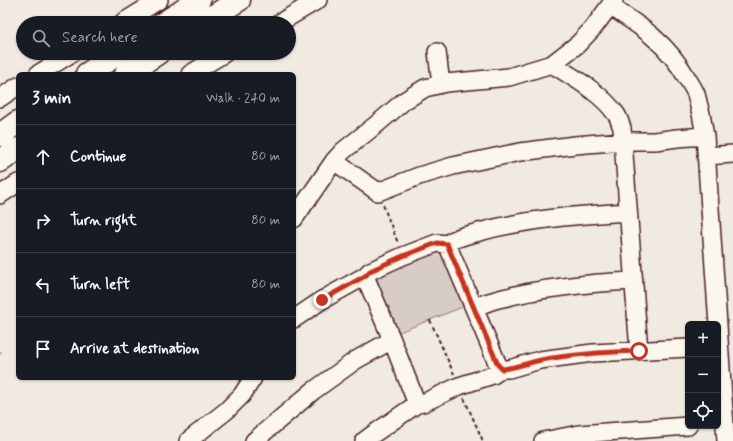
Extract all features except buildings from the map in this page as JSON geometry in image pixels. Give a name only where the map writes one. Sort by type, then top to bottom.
[{"type":"highway","points":[[175,16],[199,0]]},
{"type":"highway","points":[[213,16],[239,0]]},
{"type":"highway","points":[[90,72],[108,60]]},
{"type":"highway","points":[[129,72],[147,60]]},
{"type":"highway","points":[[0,135],[16,123]]},
{"type":"highway","points":[[0,161],[16,149]]},
{"type":"street","points":[[133,16],[159,0]]},
{"type":"street","points":[[291,16],[318,0]]},
{"type":"street","points":[[296,216],[343,151],[404,101],[425,88],[441,84],[508,77],[552,64],[578,44],[594,27],[612,3],[654,36],[670,53],[695,93],[702,115],[705,136],[717,321]]},
{"type":"street","points":[[437,52],[441,84]]},
{"type":"street","points":[[41,72],[61,60]]},
{"type":"street","points":[[193,72],[213,60]]},
{"type":"street","points":[[552,64],[592,90],[617,115],[622,128],[639,351]]},
{"type":"street","points":[[0,98],[16,87]]},
{"type":"street","points":[[334,162],[378,192],[419,176],[461,164],[520,152],[575,145],[634,140],[650,142],[705,136]]},
{"type":"street","points":[[706,156],[733,154]]},
{"type":"street","points":[[0,195],[16,184]]},
{"type":"street","points":[[296,318],[322,300],[365,276],[370,271],[437,243],[447,244],[453,239],[531,220],[628,212]]},
{"type":"street","points":[[447,244],[498,365],[502,369]]},
{"type":"street","points":[[365,276],[418,404]]},
{"type":"street","points":[[474,307],[502,298],[534,291],[567,286],[633,281]]},
{"type":"street","points":[[254,441],[313,391],[356,360],[392,340]]},
{"type":"street","points":[[364,441],[418,404],[424,403],[459,386],[493,375],[502,369],[540,360],[585,354],[685,348]]},
{"type":"street","points":[[720,357],[726,441]]},
{"type":"street","points":[[188,441],[226,412],[242,394],[252,380]]},
{"type":"street","points":[[543,441],[579,434],[637,435],[685,427]]},
{"type":"path","points":[[383,205],[403,256]]},
{"type":"shaded area","points":[[440,246],[465,306],[397,333],[372,274]]},
{"type":"route","points":[[322,300],[365,276],[370,271],[403,256],[437,243],[447,244],[498,365],[502,369],[540,360],[593,353],[639,351]]}]
